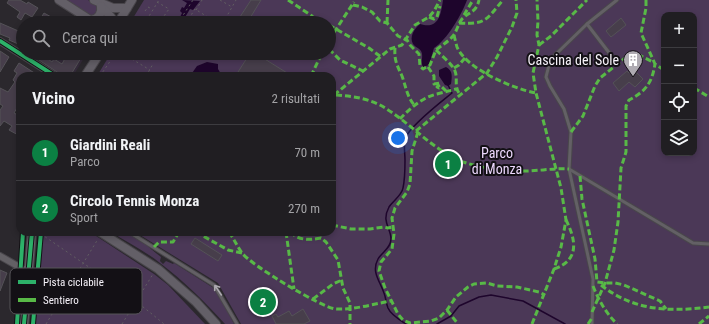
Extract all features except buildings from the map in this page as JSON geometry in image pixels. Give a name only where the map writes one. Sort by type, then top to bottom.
[{"type":"main road","points":[[59,0],[85,16]]},
{"type":"main road","points":[[122,16],[132,0]]},
{"type":"main road","points":[[97,3],[102,11],[99,16]]},
{"type":"main road","points":[[97,3],[113,8],[127,8]]},
{"type":"main road","points":[[97,3],[110,16]]},
{"type":"main road","points":[[88,72],[96,60]]},
{"type":"main road","points":[[29,268],[32,236]]},
{"type":"main road","points":[[106,236],[158,269],[196,302],[216,324]]},
{"type":"main road","points":[[24,324],[25,314]]},
{"type":"street","points":[[0,41],[16,51]]},
{"type":"street","points":[[30,60],[49,72]]},
{"type":"street","points":[[0,256],[23,268]]},
{"type":"lane","points":[[592,324],[593,279],[569,169],[571,132],[564,109],[546,77],[549,65],[555,55],[587,24],[617,0]]},
{"type":"lane","points":[[587,24],[617,63]]},
{"type":"lane","points":[[569,169],[693,243],[709,244]]},
{"type":"lane","points":[[135,236],[214,285],[237,324]]},
{"type":"path","points":[[183,16],[193,0]]},
{"type":"path","points":[[190,16],[202,0]]},
{"type":"path","points":[[220,0],[233,8]]},
{"type":"path","points":[[228,16],[236,0]]},
{"type":"path","points":[[149,16],[158,1],[169,9],[164,16]]},
{"type":"path","points":[[145,11],[148,7],[153,10]]},
{"type":"path","points":[[196,10],[206,16]]},
{"type":"path","points":[[98,72],[106,60]]},
{"type":"path","points":[[103,72],[110,60]]},
{"type":"path","points":[[134,60],[150,70],[153,64]]},
{"type":"path","points":[[40,240],[41,236]]},
{"type":"path","points":[[45,236],[90,268]]},
{"type":"path","points":[[80,268],[98,236]]},
{"type":"path","points":[[142,291],[154,274]]},
{"type":"path","points":[[142,305],[164,324]]},
{"type":"path","points":[[46,324],[52,314]]},
{"type":"path","points":[[122,324],[128,314]]},
{"type":"shaded area","points":[[182,0],[200,1],[193,10],[190,9],[186,16],[180,16],[182,13],[180,11],[182,7],[184,8],[187,3]]},
{"type":"shaded area","points":[[443,0],[467,0],[454,26],[444,39],[434,48],[429,65],[423,67],[422,53],[413,44],[412,36],[420,24],[431,25],[438,20]]},
{"type":"shaded area","points":[[51,60],[83,60],[75,72],[56,72],[48,67]]},
{"type":"shaded area","points":[[207,62],[218,64],[220,72],[193,72],[197,66]]},
{"type":"shaded area","points":[[446,67],[452,74],[451,84],[448,86],[445,85],[439,76],[439,70]]},
{"type":"green space","points":[[65,0],[88,0],[98,7],[98,13],[90,16]]},
{"type":"green space","name":"Parco di Monza","points":[[144,0],[709,0],[709,324],[241,324],[218,283],[142,236],[336,236],[336,72],[99,72],[107,60],[336,60],[336,16],[134,16]]},
{"type":"green space","points":[[40,236],[96,236],[154,274],[168,285],[205,324],[31,324],[32,314],[142,314],[142,268],[36,268]]},
{"type":"green space","points":[[118,236],[134,236],[161,257],[160,261],[163,264],[166,261],[173,264],[174,263],[216,290],[234,324],[225,324],[194,292],[148,254]]},
{"type":"waterway","points":[[406,324],[389,311],[375,268],[378,259],[391,242],[391,235],[386,217],[389,207],[399,196],[403,188],[405,170],[404,145],[406,137],[420,120],[452,93],[448,85]]},
{"type":"waterway","points":[[437,324],[451,316],[459,306],[479,297],[491,295],[523,301],[565,324]]},
{"type":"marked path","points":[[288,0],[312,16]]},
{"type":"marked path","points":[[387,23],[388,0]]},
{"type":"marked path","points":[[336,93],[390,49],[402,45],[415,25],[429,17],[440,0]]},
{"type":"marked path","points":[[464,15],[473,0]]},
{"type":"marked path","points":[[353,5],[362,7],[372,12],[380,21],[387,23],[398,36],[407,40],[419,54],[420,66],[423,69],[430,65],[436,50],[453,36],[459,23],[465,16],[474,10],[479,0]]},
{"type":"marked path","points":[[459,23],[481,22],[489,16],[503,0]]},
{"type":"marked path","points":[[416,131],[487,73],[512,27],[517,13],[516,0]]},
{"type":"marked path","points":[[532,324],[554,269],[561,247],[566,220],[561,188],[536,93],[533,73],[539,45],[537,35],[537,0]]},
{"type":"marked path","points":[[539,45],[551,36],[587,0]]},
{"type":"marked path","points":[[646,0],[641,33],[655,64],[661,68]]},
{"type":"marked path","points":[[336,29],[354,2]]},
{"type":"marked path","points":[[429,17],[434,19],[437,17],[440,6]]},
{"type":"marked path","points":[[336,29],[369,48],[381,57]]},
{"type":"marked path","points":[[454,35],[457,47],[470,63],[492,77],[536,93]]},
{"type":"marked path","points":[[395,48],[396,62],[408,95],[415,106]]},
{"type":"marked path","points":[[436,50],[454,69],[459,93]]},
{"type":"marked path","points":[[571,132],[583,116],[595,86],[600,78],[625,58],[635,53],[653,62]]},
{"type":"marked path","points":[[336,56],[340,60],[363,71]]},
{"type":"marked path","points":[[454,68],[465,58]]},
{"type":"marked path","points":[[313,72],[319,60]]},
{"type":"marked path","points":[[592,312],[605,283],[614,250],[618,222],[621,168],[626,152],[626,106],[629,100],[644,90],[647,86],[652,76],[655,64]]},
{"type":"marked path","points":[[428,67],[434,76],[434,84],[440,83],[437,87],[442,87],[446,91]]},
{"type":"marked path","points":[[400,119],[412,107],[427,98],[456,89]]},
{"type":"marked path","points":[[697,90],[709,97]]},
{"type":"marked path","points":[[336,95],[358,98],[380,105],[401,119],[441,150],[463,162],[485,168],[509,171],[569,169]]},
{"type":"marked path","points":[[418,132],[412,151],[410,184],[407,192],[395,208],[392,218],[394,234],[392,249],[381,262],[379,271],[385,288],[398,314],[403,320],[410,323],[431,321],[439,318],[456,297],[474,284],[487,283],[497,286],[517,287],[539,292],[545,295]]},
{"type":"marked path","points":[[580,176],[582,199],[595,259],[597,282],[624,285],[660,301],[666,309]]},
{"type":"marked path","points":[[554,269],[568,260],[574,249],[572,235],[566,220]]},
{"type":"marked path","points":[[336,226],[351,229],[392,227]]},
{"type":"marked path","points":[[154,247],[159,242],[173,242],[177,236]]},
{"type":"marked path","points":[[203,236],[228,250],[242,253]]},
{"type":"marked path","points":[[231,236],[242,253],[248,259],[287,285],[328,307],[336,309],[350,309],[391,301]]},
{"type":"marked path","points":[[287,236],[294,289]]},
{"type":"marked path","points":[[296,236],[305,239],[321,238],[326,242],[338,260],[343,288],[350,303],[350,324]]},
{"type":"marked path","points":[[313,299],[333,284],[342,280]]},
{"type":"marked path","points":[[601,285],[613,294],[626,300],[652,308],[694,309],[709,307]]},
{"type":"marked path","points":[[593,286],[609,316],[617,324]]},
{"type":"marked path","points":[[447,310],[458,324]]},
{"type":"marked path","points":[[699,324],[709,316]]},
{"type":"marked path","points":[[588,324],[592,318]]},
{"type":"cycle path","points":[[0,41],[16,51]]},
{"type":"cycle path","points":[[30,60],[49,72]]},
{"type":"cycle path","points":[[21,268],[23,236]]},
{"type":"cycle path","points":[[29,268],[32,236]]},
{"type":"cycle path","points":[[38,268],[41,236]]},
{"type":"cycle path","points":[[17,324],[18,314]]},
{"type":"cycle path","points":[[24,324],[25,314]]},
{"type":"cycle path","points":[[33,324],[34,314]]},
{"type":"place","name":"Cascina del Sole","points":[[633,77]]},
{"type":"place","name":"Giardini Reali","points":[[448,164]]},
{"type":"place","name":"Circolo Tennis Monza","points":[[263,302]]}]
